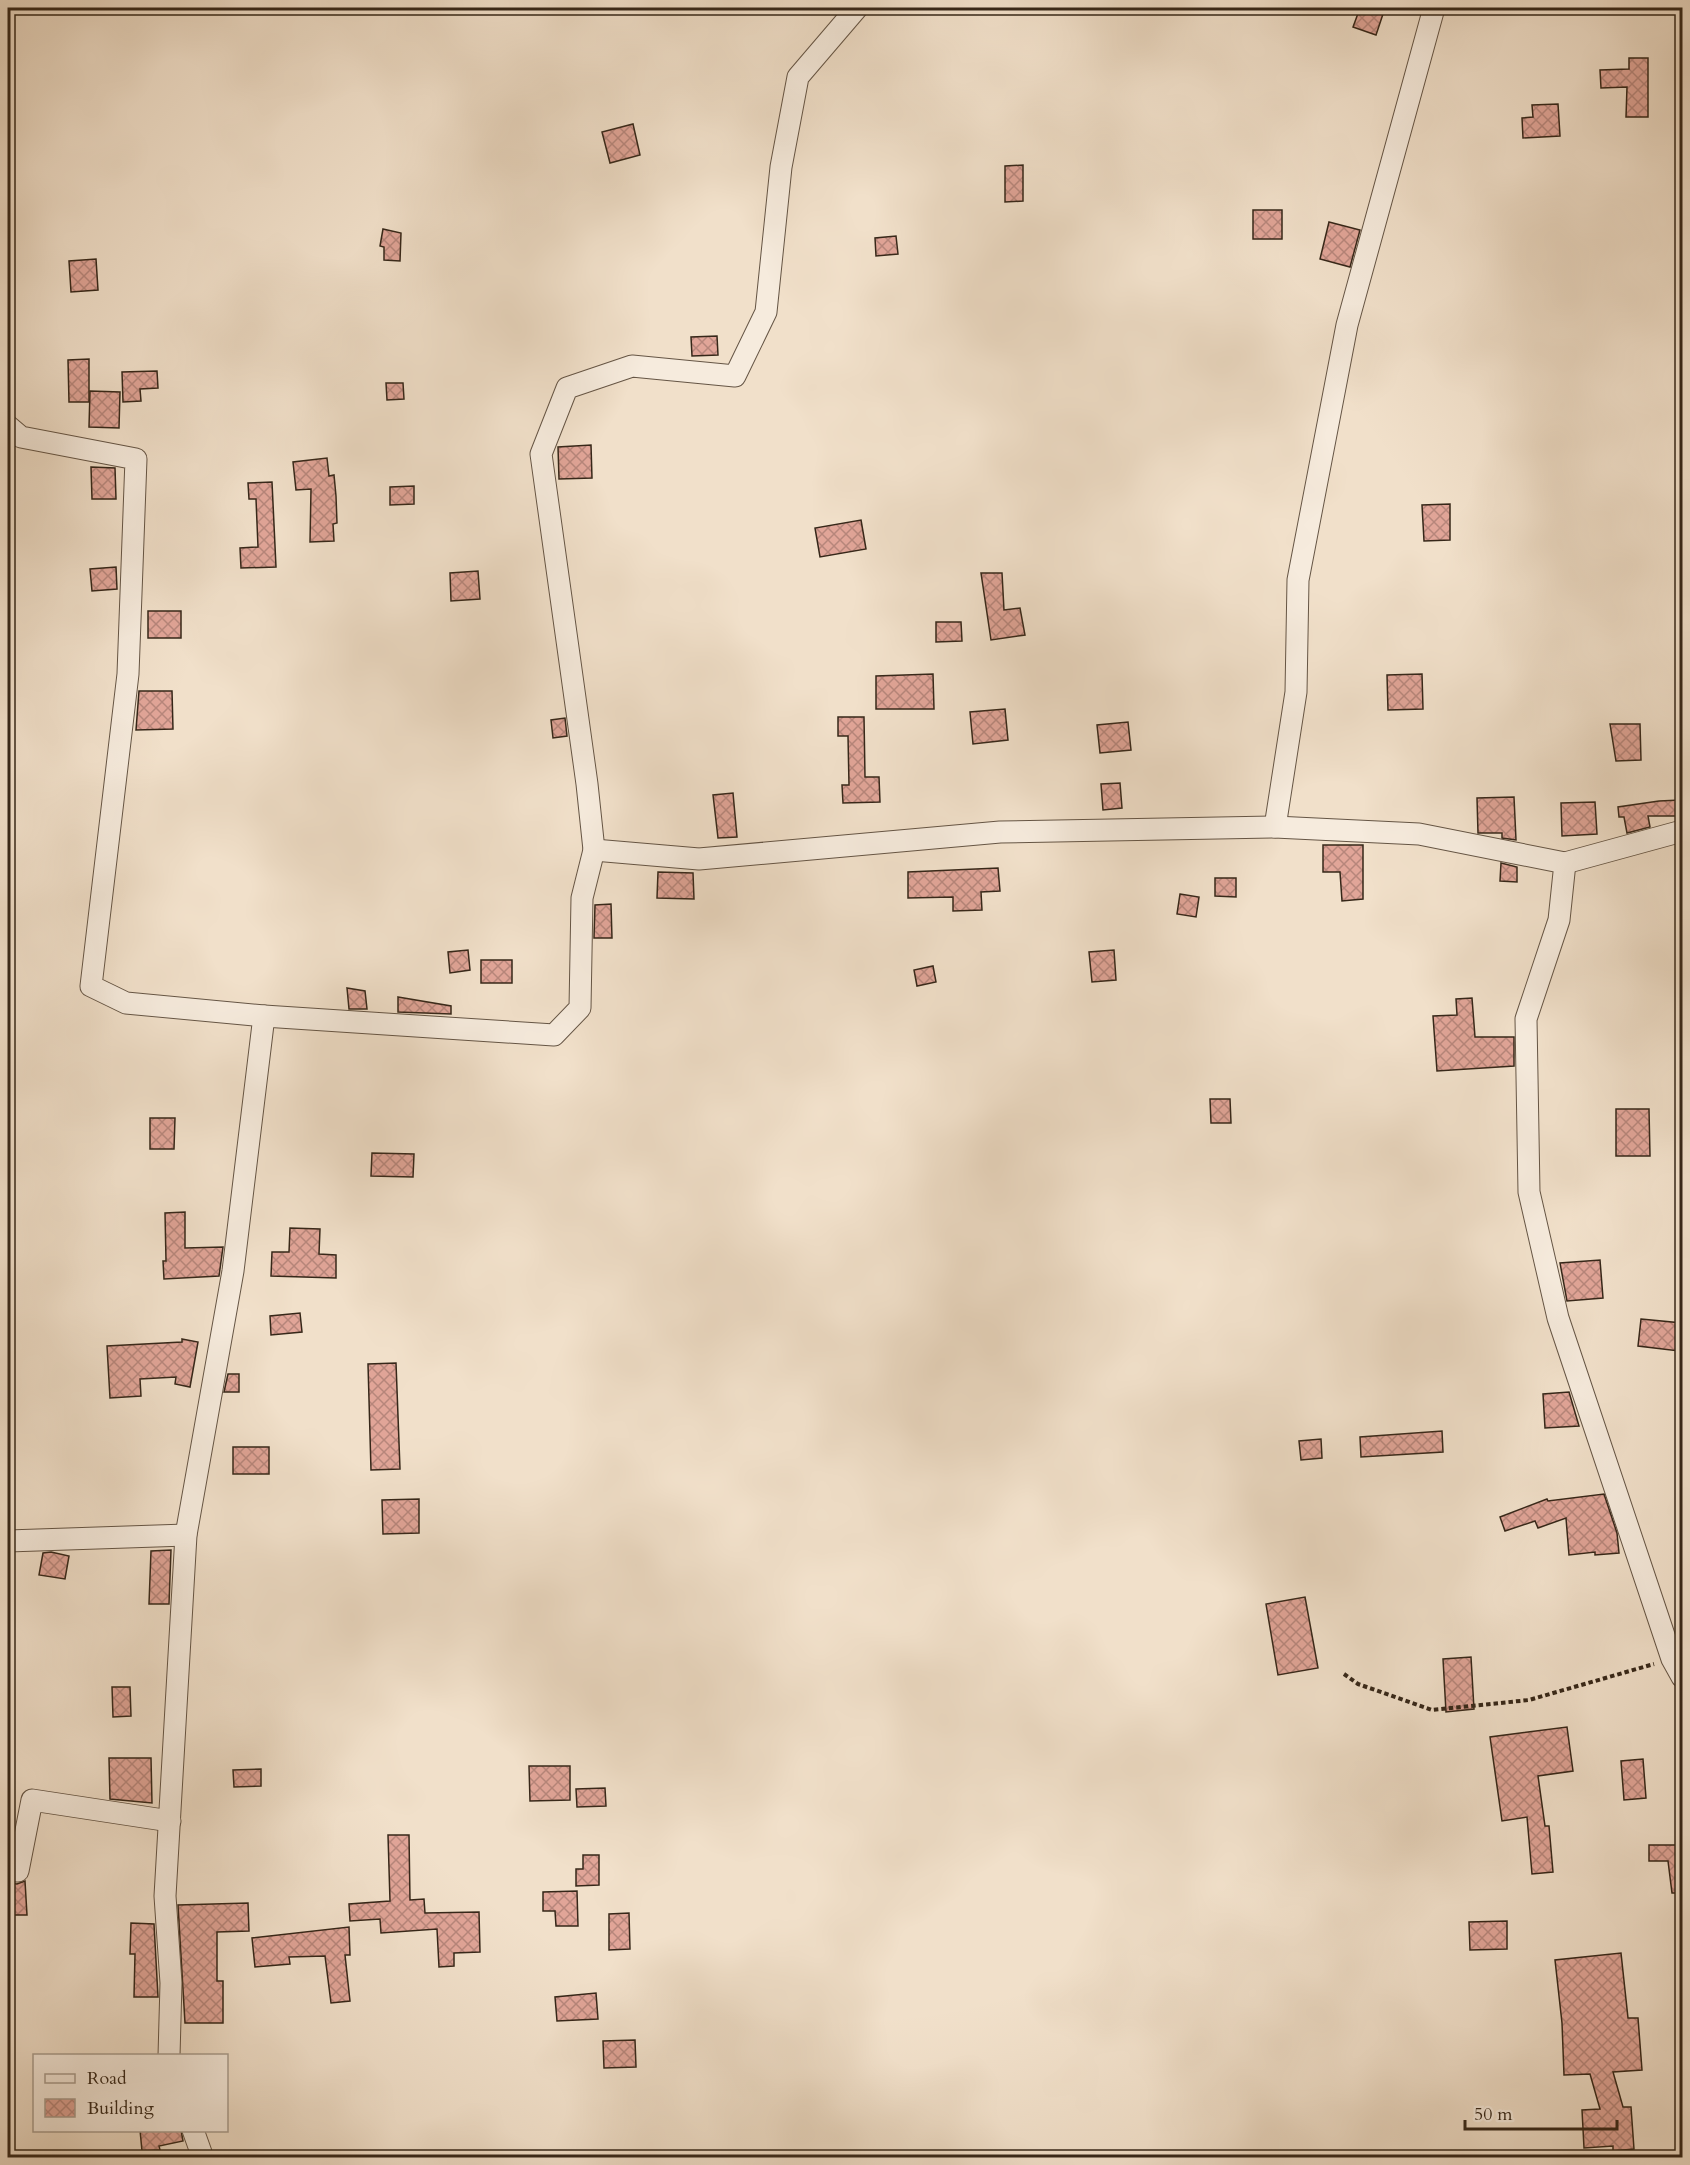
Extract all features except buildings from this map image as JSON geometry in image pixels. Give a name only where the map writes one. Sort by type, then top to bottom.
[{"type":"street","points":[[8,426],[21,437],[136,459],[128,674],[91,986],[126,1003],[264,1016],[554,1035],[580,1008],[582,898],[594,850],[587,784],[541,454],[567,388],[632,366],[735,376],[766,312],[781,167],[798,77],[857,8]]},
{"type":"street","points":[[1275,827],[1296,692],[1298,580],[1342,349],[1434,8]]},
{"type":"street","points":[[594,850],[699,859],[1000,831],[1275,827],[1419,834],[1565,863],[1683,831]]},
{"type":"street","points":[[1565,863],[1559,920],[1526,1018],[1529,1192],[1558,1318],[1677,1668]]},
{"type":"street","points":[[169,2054],[171,1983],[165,1896],[186,1535],[233,1271],[264,1016]]},
{"type":"street","points":[[8,1541],[186,1535]]},
{"type":"street","points":[[8,1870],[18,1871],[32,1800],[170,1821]]},
{"type":"street","points":[[194,2132],[203,2157]]},
{"type":"path","points":[[1344,1674],[1358,1684],[1432,1710],[1529,1700],[1677,1668]]}]
